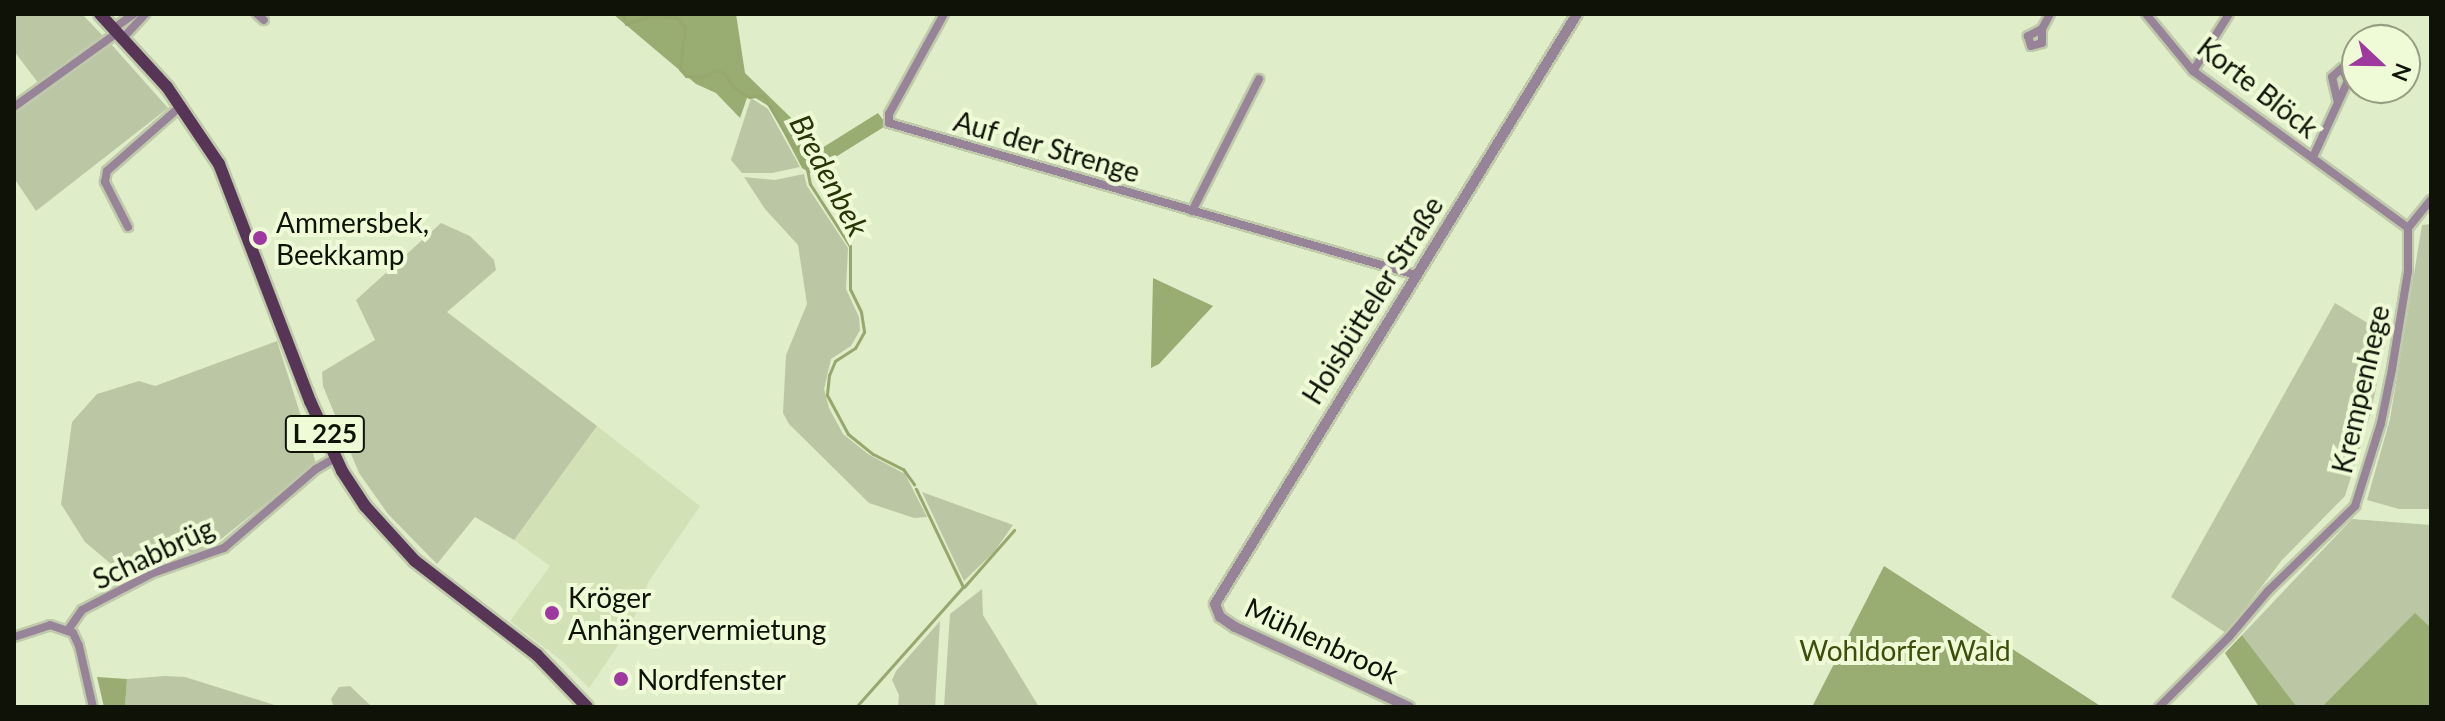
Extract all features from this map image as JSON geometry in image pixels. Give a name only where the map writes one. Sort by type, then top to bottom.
[{"type":"main road","name":"L 225","points":[[100,14],[181,106],[208,144],[228,185],[335,458],[365,506],[402,549],[537,655],[587,707]]},
{"type":"street","points":[[118,33],[134,14]]},
{"type":"street","points":[[14,107],[145,14]]},
{"type":"street","name":"Auf der Strenge","points":[[944,14],[889,114],[889,123],[1416,275]]},
{"type":"street","name":"Hoisbütteler Straße","points":[[1216,613],[1219,594],[1577,14]]},
{"type":"street","points":[[2042,29],[2050,14]]},
{"type":"street","name":"Korte Blöck","points":[[2146,14],[2193,71],[2408,228]]},
{"type":"street","points":[[2193,71],[2229,14]]},
{"type":"street","points":[[1192,211],[1259,79]]},
{"type":"street","name":"Korte Blöck","points":[[2313,157],[2337,99]]},
{"type":"street","points":[[128,227],[105,182],[107,171],[181,106]]},
{"type":"street","points":[[2408,228],[2431,200]]},
{"type":"street","name":"Krempenhege","points":[[2159,707],[2229,637],[2268,591],[2355,506],[2381,423],[2392,369],[2408,271],[2408,228]]},
{"type":"street","name":"Schabbrüg","points":[[68,630],[82,610],[153,573],[224,548],[316,469],[335,458]]},
{"type":"street","name":"Mühlenbrook","points":[[1216,613],[1235,627],[1409,707]]},
{"type":"street","points":[[14,637],[44,625],[68,630],[79,646],[93,707]]},
{"type":"shaded area","points":[[14,14],[82,14],[103,36],[39,84],[14,51]]},
{"type":"shaded area","points":[[111,44],[168,108],[36,211],[14,178],[14,113]]},
{"type":"shaded area","points":[[751,98],[768,109],[800,167],[772,173],[742,173],[731,160]]},
{"type":"shaded area","points":[[804,174],[807,186],[848,248],[846,289],[859,317],[860,330],[851,346],[831,359],[824,389],[829,408],[843,434],[868,454],[905,474],[927,517],[914,518],[869,503],[789,424],[783,413],[786,355],[807,304],[798,245],[765,209],[744,177],[775,180]]},
{"type":"shaded area","points":[[441,223],[470,236],[494,260],[496,270],[447,312],[597,426],[514,540],[475,517],[437,564],[388,514],[359,473],[323,386],[322,372],[375,340],[356,300]]},
{"type":"shaded area","points":[[2431,224],[2431,509],[2399,509],[2367,500],[2390,419],[2422,225]]},
{"type":"shaded area","points":[[2335,303],[2387,335],[2371,412],[2345,496],[2282,560],[2226,633],[2171,597]]},
{"type":"shaded area","points":[[277,341],[316,463],[215,544],[151,567],[117,569],[85,542],[61,504],[72,422],[97,394],[139,381],[155,386]]},
{"type":"shaded area","points":[[597,426],[700,506],[649,581],[630,628],[589,688],[562,661],[510,621],[550,566],[514,540]]},
{"type":"shaded area","points":[[922,492],[1013,525],[994,552],[964,581]]},
{"type":"shaded area","points":[[2352,519],[2431,525],[2431,707],[2297,707],[2242,635]]},
{"type":"shaded area","points":[[982,589],[983,615],[1039,707],[944,707],[950,614]]},
{"type":"shaded area","points":[[940,621],[935,707],[898,707],[899,695],[892,680],[896,671]]},
{"type":"shaded area","points":[[185,677],[281,707],[125,707],[127,679]]},
{"type":"shaded area","points":[[350,686],[372,707],[334,707],[331,699],[339,687]]},
{"type":"green space","points":[[613,14],[736,14],[745,73],[822,148],[878,113],[887,125],[810,173],[802,168],[770,107],[754,97],[747,98],[740,118],[716,93],[696,84]]},
{"type":"green space","points":[[1153,278],[1213,306],[1159,364],[1151,368]]},
{"type":"green space","name":"Wohldorfer Wald","points":[[1884,566],[2102,707],[1812,707]]},
{"type":"green space","points":[[2415,613],[2431,628],[2431,707],[2322,707]]},
{"type":"green space","points":[[2242,635],[2297,707],[2259,707],[2225,653]]},
{"type":"green space","points":[[97,677],[127,679],[125,707],[104,707]]},
{"type":"waterway","name":"Bredenbek","points":[[623,14],[626,24],[651,16],[677,18],[685,27],[680,69],[686,76],[703,77],[714,70],[724,73],[733,87],[749,97],[763,95],[793,146],[802,153],[801,163],[807,169],[810,184],[850,246],[850,289],[861,312],[864,332],[855,348],[835,361],[829,375],[827,395],[848,434],[873,454],[903,469],[914,484]]},
{"type":"waterway","name":"Bredenbek","points":[[856,707],[963,587],[916,489]]},
{"type":"waterway","points":[[964,587],[1014,530]]},
{"type":"place","name":"Ammersbek, Beekkamp","points":[[260,238]]},
{"type":"place","name":"Kröger Anhängervermietung","points":[[552,613]]},
{"type":"place","name":"Nordfenster","points":[[621,679]]}]
